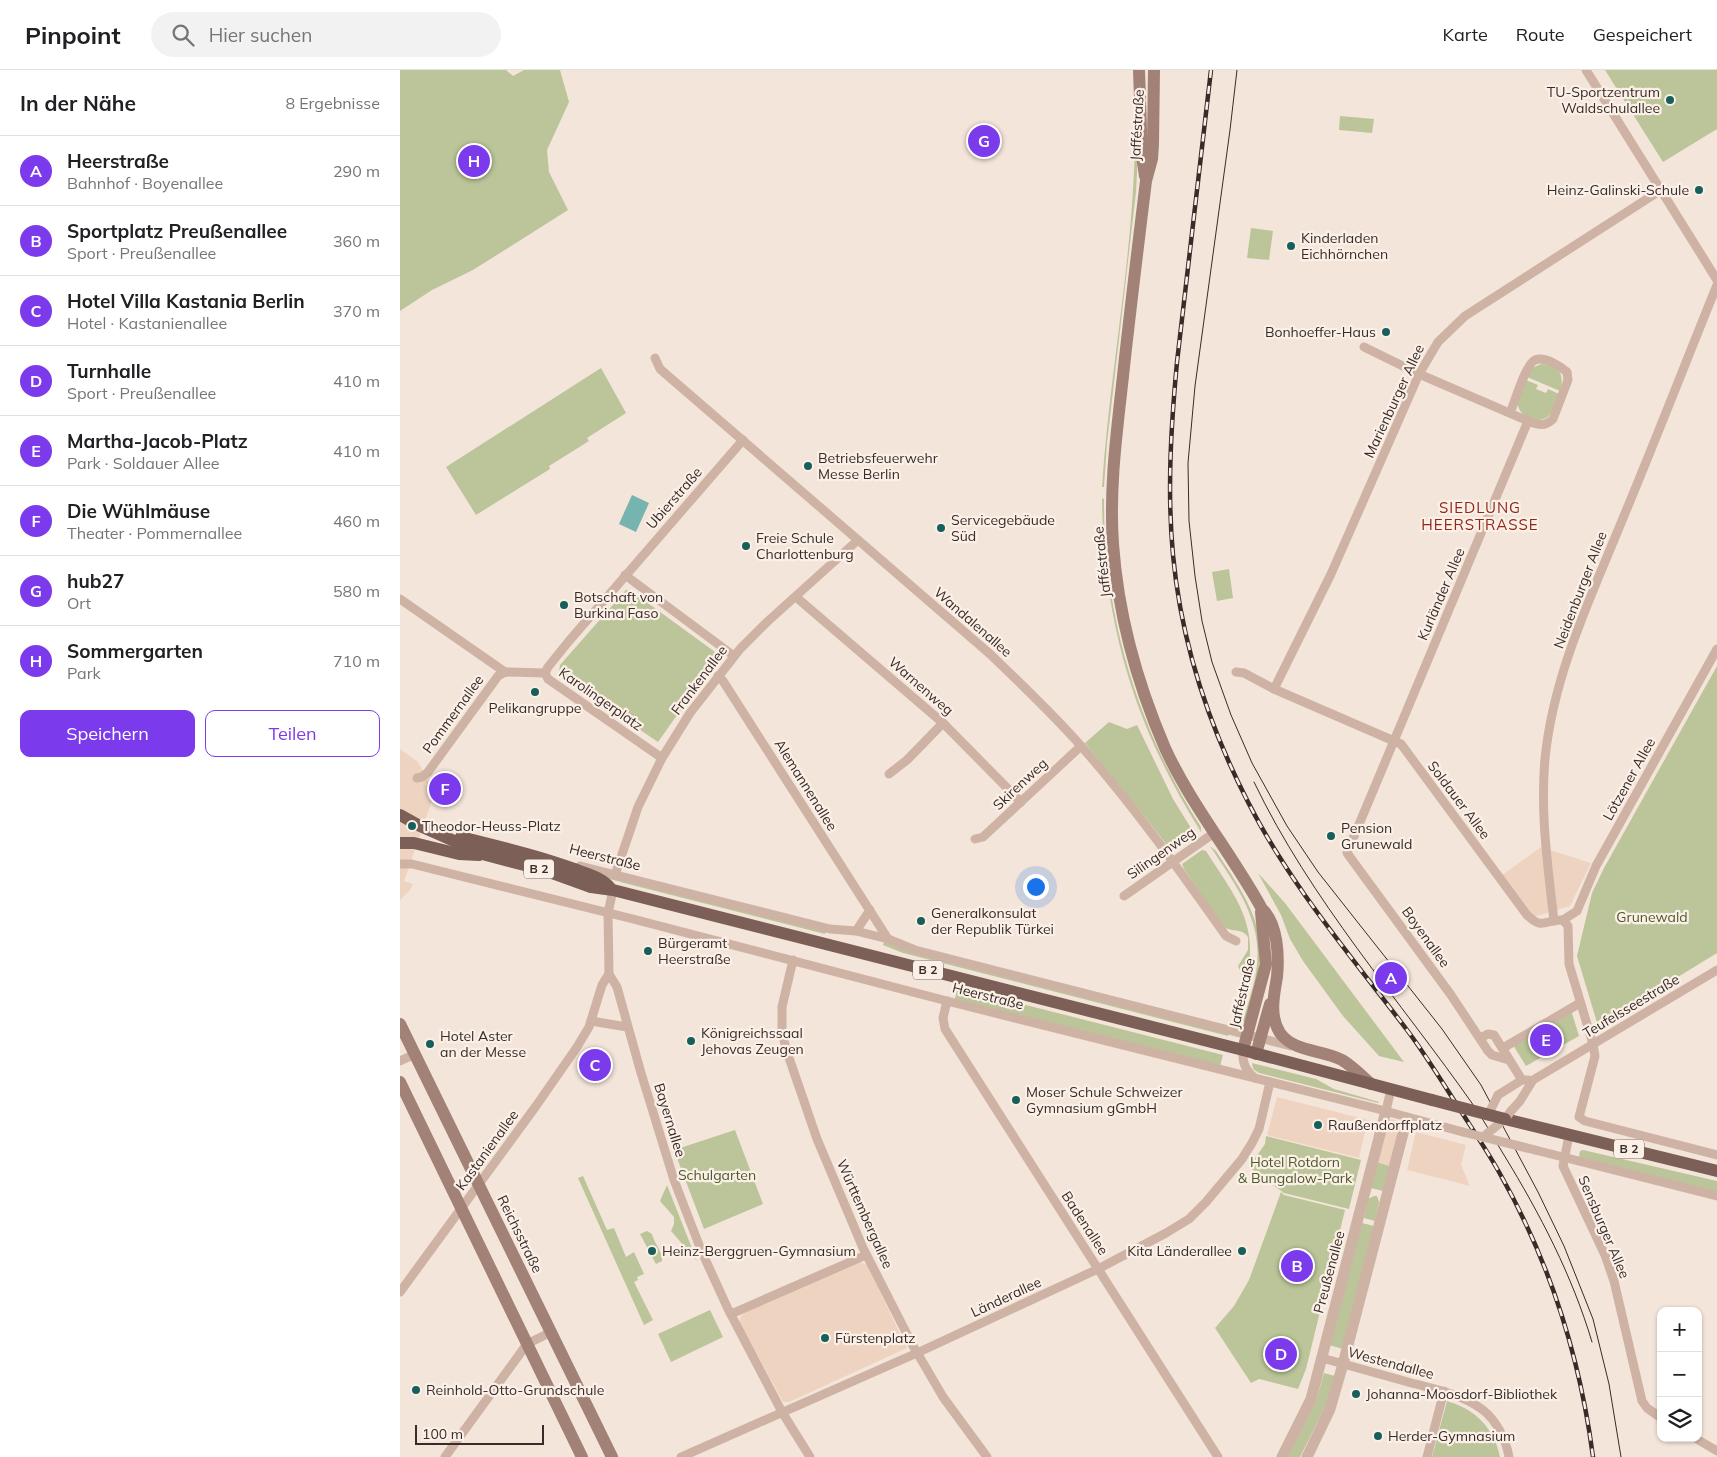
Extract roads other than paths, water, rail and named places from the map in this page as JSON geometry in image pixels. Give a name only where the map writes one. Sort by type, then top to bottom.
[{"type":"main road","name":"Jafféstraße","points":[[1140,70],[1142,156],[1146,181]]},
{"type":"main road","name":"Jafféstraße","points":[[1154,70],[1152,159],[1146,181],[1114,454],[1112,493],[1115,561],[1126,631],[1143,691],[1170,758],[1191,797],[1262,909],[1269,916],[1277,949],[1273,1016],[1277,1027],[1287,1040],[1299,1048]]},
{"type":"main road","name":"Heerstraße","points":[[400,815],[418,826],[433,831],[550,860],[604,882],[613,890]]},
{"type":"main road","name":"Heerstraße","points":[[433,831],[486,855],[544,870],[591,886],[1243,1050],[1432,1100],[1488,1114],[1511,1117],[1569,1135],[1717,1171]]},
{"type":"main road","name":"Heerstraße","points":[[400,843],[414,842],[459,854],[486,855]]},
{"type":"main road","name":"Jafféstraße","points":[[1243,1050],[1266,964],[1262,909]]},
{"type":"main road","name":"Jafféstraße","points":[[1256,1054],[1274,992]]},
{"type":"main road","name":"Reichsstraße","points":[[400,1024],[612,1457]]},
{"type":"main road","name":"Heerstraße","points":[[1299,1048],[1333,1056],[1343,1061],[1371,1084]]},
{"type":"main road","points":[[400,1082],[582,1457]]},
{"type":"street","points":[[1586,70],[1717,280]]},
{"type":"street","name":"Marienburger Allee","points":[[1274,690],[1332,574],[1419,374],[1438,342],[1465,316],[1661,190]]},
{"type":"street","name":"Neidenburger Allee","points":[[1558,920],[1546,852],[1543,808],[1546,758],[1553,709],[1576,632],[1717,285]]},
{"type":"street","points":[[1364,347],[1419,374],[1528,421],[1539,425],[1548,424],[1553,419],[1568,380],[1567,372],[1560,366],[1543,359],[1535,360],[1529,367],[1510,413]]},
{"type":"street","name":"Wandalenallee","points":[[655,358],[660,368],[990,654],[1038,701],[1081,746],[1174,861],[1226,936],[1236,941]]},
{"type":"street","name":"Kurländer Allee","points":[[1347,853],[1528,421]]},
{"type":"street","name":"Ubierstraße","points":[[625,575],[743,440]]},
{"type":"street","name":"Frankenallee","points":[[614,875],[638,806],[662,758],[690,713],[734,656],[767,622],[858,540]]},
{"type":"street","points":[[625,575],[734,656]]},
{"type":"street","name":"Karolingerplatz","points":[[625,575],[563,648],[545,673],[548,679],[662,758]]},
{"type":"street","name":"Warnenweg","points":[[796,597],[943,723],[1021,802]]},
{"type":"street","points":[[400,599],[505,672]]},
{"type":"street","name":"Lötzener Allee","points":[[1558,920],[1576,911],[1596,866],[1717,649]]},
{"type":"street","name":"Pommernallee","points":[[417,778],[422,777],[428,772],[498,676],[505,672],[545,673]]},
{"type":"street","name":"Soldauer Allee","points":[[1236,672],[1244,673],[1274,690],[1400,744],[1527,915],[1534,922],[1541,924],[1558,920]]},
{"type":"street","name":"Alemannenallee","points":[[718,676],[723,680],[888,939]]},
{"type":"street","points":[[889,774],[907,760],[943,723]]},
{"type":"street","name":"Skirenweg","points":[[975,839],[983,837],[1081,746]]},
{"type":"street","name":"Silingenweg","points":[[1124,896],[1214,833]]},
{"type":"street","name":"Boyenallee","points":[[1347,853],[1451,995],[1488,1051],[1509,1060]]},
{"type":"street","name":"Heerstraße","points":[[550,860],[830,929],[856,931],[888,939],[914,950],[1299,1048]]},
{"type":"street","name":"Heerstraße","points":[[400,864],[412,864],[608,913],[1717,1196]]},
{"type":"street","points":[[608,913],[613,890]]},
{"type":"street","points":[[856,931],[870,910]]},
{"type":"street","name":"Bayernallee","points":[[608,913],[609,974],[617,987],[627,1027],[674,1180],[701,1250],[731,1314],[782,1412],[810,1457]]},
{"type":"street","points":[[1558,920],[1568,926],[1569,964],[1595,1056],[1579,1117],[1717,1154]]},
{"type":"street","name":"Württembergallee","points":[[792,960],[782,1007],[782,1030],[786,1049],[817,1139],[866,1255],[917,1353],[943,1397],[987,1457]]},
{"type":"street","name":"Teufelsseestraße","points":[[1483,1137],[1511,1117],[1533,1080],[1717,970]]},
{"type":"street","name":"Kastanienallee","points":[[400,1292],[585,1034],[602,985],[609,974]]},
{"type":"street","name":"Badenallee","points":[[947,1001],[943,1018],[945,1028],[1218,1457]]},
{"type":"street","points":[[1503,1048],[1580,1002]]},
{"type":"street","points":[[591,1021],[627,1027]]},
{"type":"street","points":[[1480,1038],[1491,1034],[1494,1035],[1522,1080]]},
{"type":"street","points":[[1243,1050],[1244,1065],[1248,1072],[1256,1078]]},
{"type":"street","points":[[400,1061],[415,1054]]},
{"type":"street","points":[[1488,1114],[1498,1095],[1522,1080],[1533,1080]]},
{"type":"street","name":"Länderallee","points":[[681,1457],[917,1353],[1098,1269],[1166,1233],[1189,1218],[1206,1202],[1242,1159],[1259,1129],[1270,1082]]},
{"type":"street","name":"Preußenallee","points":[[1282,1457],[1311,1399],[1391,1089]]},
{"type":"street","points":[[1307,1457],[1330,1409],[1344,1364],[1407,1118]]},
{"type":"street","points":[[1564,1157],[1569,1135]]},
{"type":"street","name":"Sensburger Allee","points":[[1564,1157],[1563,1166],[1604,1255],[1614,1282],[1642,1401],[1647,1408],[1657,1415]]},
{"type":"street","points":[[731,1314],[866,1255]]},
{"type":"street","points":[[445,1457],[527,1344],[551,1332]]},
{"type":"street","name":"Westendallee","points":[[1322,1358],[1469,1400],[1485,1412],[1500,1432],[1506,1444],[1509,1457]]},
{"type":"street","points":[[1427,1457],[1444,1392]]},
{"type":"street","points":[[1702,1442],[1717,1451]]},
{"type":"water","points":[[632,495],[649,503],[636,532],[619,524]]},
{"type":"tram line","points":[[1237,70],[1195,386],[1188,463],[1189,521],[1195,576],[1202,621],[1212,662],[1231,715],[1252,763],[1287,826],[1318,872],[1442,1029],[1481,1085],[1538,1192],[1564,1246],[1593,1319],[1609,1384],[1621,1457]]},
{"type":"tram line","points":[[1254,782],[1277,826],[1329,909],[1486,1124],[1554,1246],[1575,1293],[1592,1342]]},
{"type":"railway","points":[[1211,70],[1177,362],[1170,458],[1170,507],[1173,555],[1177,587],[1190,651],[1209,713],[1221,743],[1248,802],[1265,833],[1302,891],[1427,1058],[1489,1155],[1517,1205],[1547,1274],[1571,1346],[1580,1383],[1593,1457]]},
{"type":"place","name":"TU-Sportzentrum Waldschulallee","points":[[1670,100]]},
{"type":"place","name":"hub27","points":[[984,141]]},
{"type":"place","name":"Sommergarten","points":[[474,161]]},
{"type":"place","name":"Heinz-Galinski-Schule","points":[[1699,190]]},
{"type":"place","name":"Kinderladen Eichhörnchen","points":[[1291,246]]},
{"type":"place","name":"Bonhoeffer-Haus","points":[[1386,332]]},
{"type":"place","name":"Betriebsfeuerwehr Messe Berlin","points":[[808,466]]},
{"type":"place","name":"Servicegebäude Süd","points":[[941,528]]},
{"type":"place","name":"Freie Schule Charlottenburg","points":[[746,546]]},
{"type":"place","name":"Botschaft von Burkina Faso","points":[[564,605]]},
{"type":"place","name":"Pelikangruppe","points":[[535,692]]},
{"type":"place","name":"Die Wühlmäuse","points":[[445,789]]},
{"type":"place","name":"Theodor-Heuss-Platz","points":[[412,826]]},
{"type":"place","name":"Pension Grunewald","points":[[1331,836]]},
{"type":"place","name":"Generalkonsulat der Republik Türkei","points":[[921,921]]},
{"type":"place","name":"Bürgeramt Heerstraße","points":[[648,951]]},
{"type":"place","name":"Heerstraße","points":[[1391,978]]},
{"type":"place","name":"Martha-Jacob-Platz","points":[[1546,1040]]},
{"type":"place","name":"Königreichssaal Jehovas Zeugen","points":[[691,1041]]},
{"type":"place","name":"Hotel Aster an der Messe","points":[[430,1044]]},
{"type":"place","name":"Hotel Villa Kastania Berlin","points":[[595,1065]]},
{"type":"place","name":"Moser Schule Schweizer Gymnasium gGmbH","points":[[1016,1100]]},
{"type":"place","name":"Raußendorffplatz","points":[[1318,1125]]},
{"type":"place","name":"Heinz-Berggruen-Gymnasium","points":[[652,1251]]},
{"type":"place","name":"Kita Länderallee","points":[[1242,1251]]},
{"type":"place","name":"Sportplatz Preußenallee","points":[[1297,1266]]},
{"type":"place","name":"Fürstenplatz","points":[[825,1338]]},
{"type":"place","name":"Turnhalle","points":[[1281,1354]]},
{"type":"place","name":"Reinhold-Otto-Grundschule","points":[[416,1390]]},
{"type":"place","name":"Johanna-Moosdorf-Bibliothek","points":[[1356,1394]]},
{"type":"place","name":"Herder-Gymnasium","points":[[1378,1436]]},
{"type":"district","name":"SIEDLUNG HEERSTRASSE","points":[[1480,516]]},
{"type":"park label","name":"Grunewald","points":[[1652,917]]},
{"type":"park label","name":"Hotel Rotdorn & Bungalow-Park","points":[[1295,1170]]},
{"type":"park label","name":"Schulgarten","points":[[717,1175]]}]
